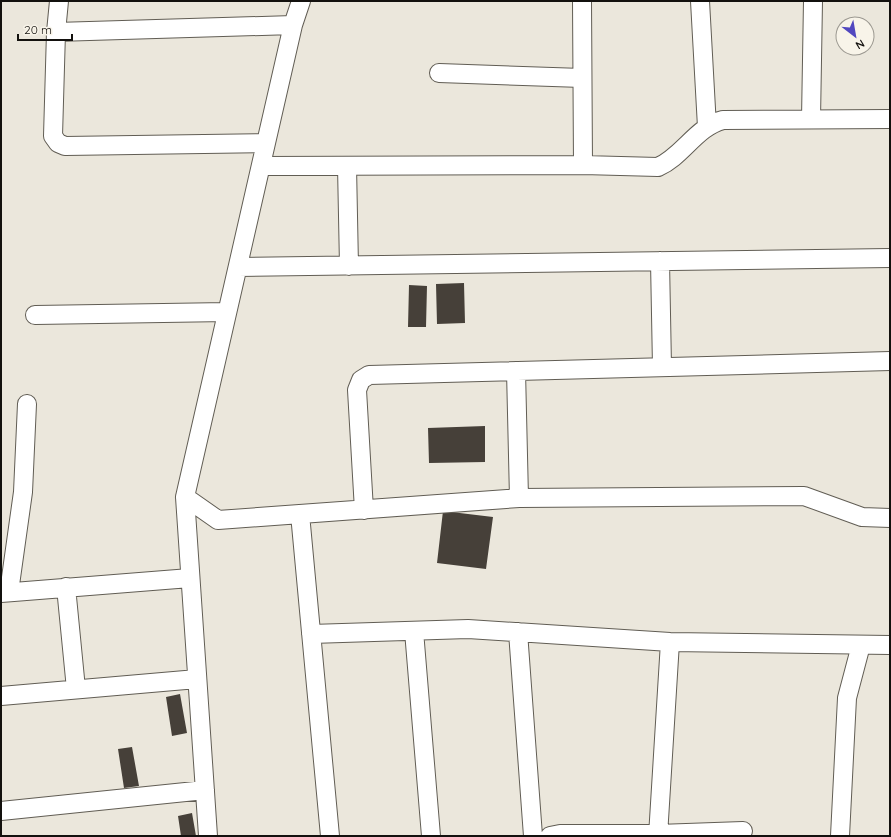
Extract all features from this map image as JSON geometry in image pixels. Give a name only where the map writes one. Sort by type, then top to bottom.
[{"type":"street","points":[[59,1],[56,32],[53,136],[58,143],[65,146],[266,143]]},
{"type":"street","points":[[208,836],[185,497],[293,26],[301,1]]},
{"type":"street","points":[[582,1],[583,165]]},
{"type":"street","points":[[700,1],[707,127]]},
{"type":"street","points":[[811,119],[813,1]]},
{"type":"street","points":[[56,32],[293,26]]},
{"type":"street","points":[[439,73],[582,78]]},
{"type":"street","points":[[261,166],[583,165],[658,167],[667,163],[707,127],[723,120],[890,119]]},
{"type":"street","points":[[347,166],[349,266]]},
{"type":"street","points":[[238,267],[890,258]]},
{"type":"street","points":[[660,261],[662,367]]},
{"type":"street","points":[[35,315],[227,312]]},
{"type":"street","points":[[364,510],[356,390],[361,380],[369,375],[890,361]]},
{"type":"street","points":[[516,371],[519,498]]},
{"type":"street","points":[[27,404],[23,492],[5,592],[190,578]]},
{"type":"street","points":[[185,497],[218,520],[519,498],[804,496],[862,517],[890,518]]},
{"type":"street","points":[[300,514],[330,836]]},
{"type":"street","points":[[66,587],[76,690]]},
{"type":"street","points":[[311,634],[468,629],[670,642],[890,645]]},
{"type":"street","points":[[414,631],[431,836]]},
{"type":"street","points":[[518,632],[533,836]]},
{"type":"street","points":[[658,835],[670,642]]},
{"type":"street","points":[[840,836],[847,698],[861,645]]},
{"type":"street","points":[[1,696],[197,679]]},
{"type":"street","points":[[1,811],[205,790]]},
{"type":"street","points":[[550,836],[560,834],[658,835],[743,831]]},
{"type":"building","points":[[464,283],[465,323],[437,324],[436,284]]},
{"type":"building","points":[[409,285],[427,286],[426,327],[408,327]]},
{"type":"building","points":[[485,426],[485,462],[429,463],[428,428]]},
{"type":"building","points":[[443,511],[493,517],[486,569],[437,563]]},
{"type":"building","points":[[180,694],[187,733],[172,736],[166,697]]},
{"type":"building","points":[[132,747],[139,786],[124,788],[118,749]]},
{"type":"building","points":[[192,813],[196,836],[181,836],[178,816]]}]
